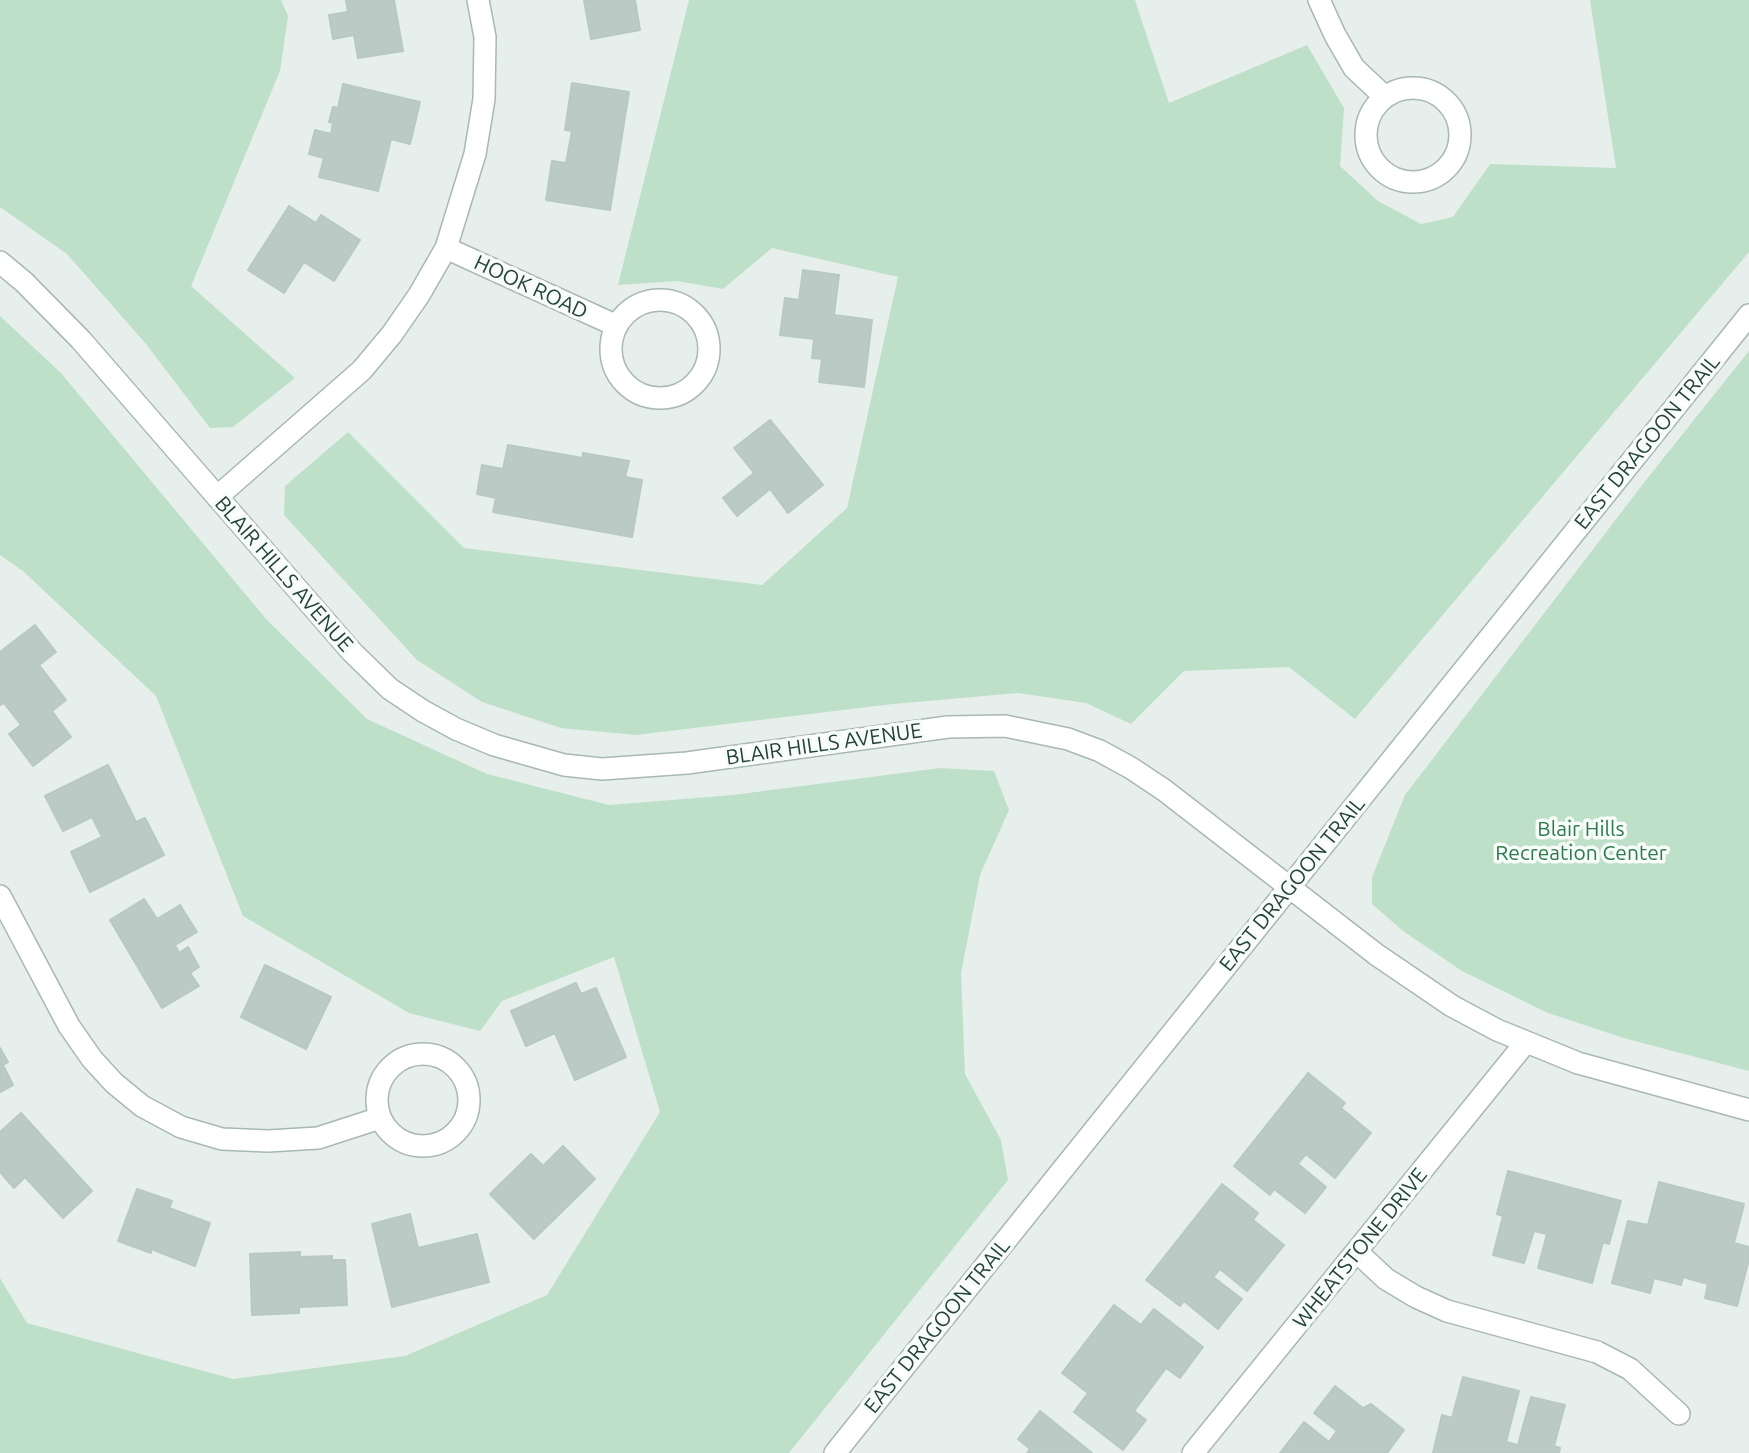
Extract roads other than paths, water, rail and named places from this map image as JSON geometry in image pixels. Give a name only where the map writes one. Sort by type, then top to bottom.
[{"type":"street","points":[[217,497],[362,370],[393,334],[446,248],[475,154],[484,99],[485,37],[478,0]]},
{"type":"street","points":[[1319,0],[1354,68],[1385,97]]},
{"type":"street","points":[[1420,88],[1437,94],[1451,106],[1459,122],[1460,141],[1454,158],[1442,172],[1426,180],[1407,182],[1390,176],[1376,163],[1368,147],[1367,128],[1373,111],[1385,97],[1401,89],[1420,88]]},
{"type":"street","name":"HOOK ROAD","points":[[446,248],[617,326]]},
{"type":"street","name":"BLAIR HILLS AVENUE","points":[[0,262],[24,282],[81,340],[352,652],[390,689],[423,711],[494,745],[564,765],[615,769],[687,763],[948,727],[1005,726],[1068,739],[1100,751],[1164,790],[1289,889],[1377,955],[1452,1006],[1526,1042],[1600,1070],[1749,1111]]},
{"type":"street","points":[[664,299],[683,305],[698,317],[707,333],[709,353],[704,371],[692,386],[676,396],[656,398],[638,392],[623,380],[614,364],[611,345],[617,326],[629,311],[645,302],[664,299]]},
{"type":"street","name":"EAST DRAGOON TRAIL","points":[[835,1453],[1749,315]]},
{"type":"street","points":[[0,896],[69,1026],[92,1059],[114,1083],[142,1106],[181,1127],[222,1139],[268,1141],[317,1138],[380,1118]]},
{"type":"street","name":"WHEATSTONE DRIVE","points":[[1193,1453],[1526,1042]]},
{"type":"street","points":[[417,1054],[434,1055],[450,1062],[461,1075],[468,1091],[468,1108],[463,1124],[452,1136],[437,1145],[420,1146],[403,1142],[390,1133],[380,1118],[377,1102],[379,1085],[388,1070],[401,1059],[417,1054]]},
{"type":"street","points":[[1357,1252],[1386,1279],[1447,1311],[1597,1352],[1630,1369],[1679,1414]]},
{"type":"park label","name":"Blair Hills Recreation Center","points":[[1581,841]]}]
